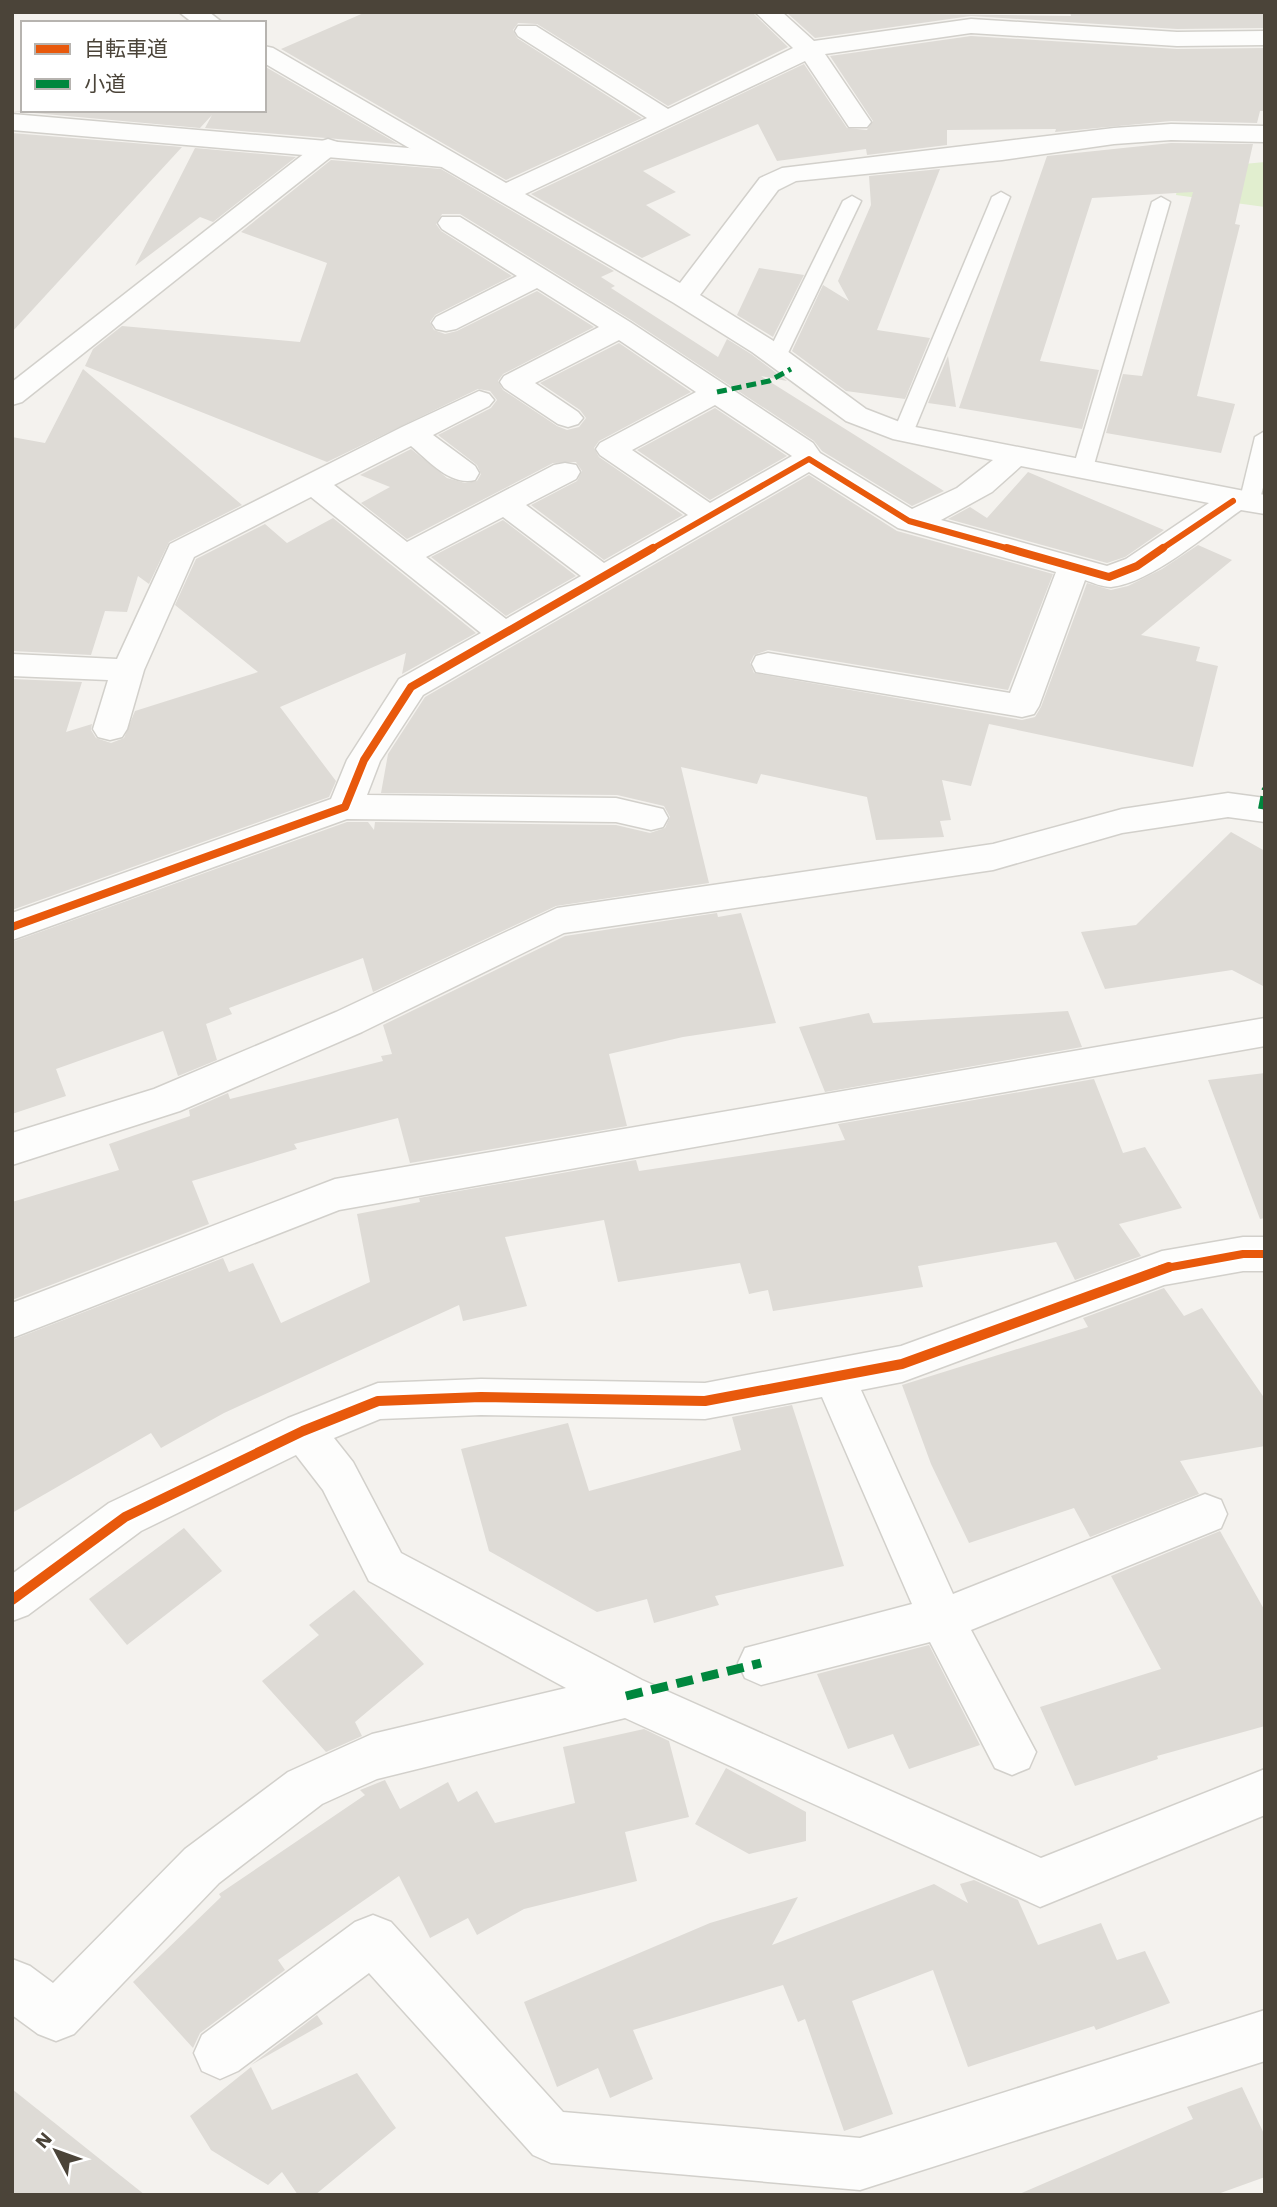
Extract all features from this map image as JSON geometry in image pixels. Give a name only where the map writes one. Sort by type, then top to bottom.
[{"type":"street","points":[[191,12],[207,21]]},
{"type":"street","points":[[767,12],[809,50],[858,122]]},
{"type":"street","points":[[506,193],[809,50],[971,26],[1177,39],[1265,38]]},
{"type":"street","points":[[527,31],[666,119]]},
{"type":"street","points":[[266,54],[684,297],[776,357],[856,415],[904,433],[1015,453],[1249,503]]},
{"type":"street","points":[[12,122],[328,147],[443,159]]},
{"type":"street","points":[[684,297],[769,184],[791,174],[989,153],[1114,136],[1171,132],[1265,134]]},
{"type":"street","points":[[12,396],[328,147]]},
{"type":"street","points":[[451,223],[620,328],[802,449],[809,458],[909,521],[1109,577],[1137,566],[1249,503]]},
{"type":"street","points":[[446,323],[537,277]]},
{"type":"street","points":[[568,418],[514,382],[620,328]]},
{"type":"street","points":[[709,516],[611,449],[717,392]]},
{"type":"street","points":[[110,729],[128,670],[181,551],[479,400]]},
{"type":"street","points":[[412,433],[464,474]]},
{"type":"street","points":[[909,521],[944,508],[1006,466],[1015,453]]},
{"type":"street","points":[[345,807],[364,760],[411,687],[809,458]]},
{"type":"street","points":[[404,556],[565,472]]},
{"type":"street","points":[[313,483],[504,634]]},
{"type":"street","points":[[505,504],[603,577]]},
{"type":"street","points":[[768,664],[1022,706],[1074,567]]},
{"type":"street","points":[[12,666],[128,670]]},
{"type":"street","points":[[12,1149],[166,1100],[349,1022],[557,921],[993,857],[1122,821],[1228,805],[1265,810]]},
{"type":"street","points":[[12,927],[345,807],[616,810],[651,818]]},
{"type":"street","points":[[12,1321],[335,1195],[1265,1032]]},
{"type":"street","points":[[12,1600],[125,1517],[303,1431],[377,1401],[481,1397],[705,1401],[902,1364],[1162,1268],[1243,1254],[1265,1254]]},
{"type":"street","points":[[834,1377],[940,1618],[1012,1752]]},
{"type":"street","points":[[303,1431],[338,1476],[385,1567],[626,1696],[1040,1883],[1265,1792]]},
{"type":"street","points":[[761,1663],[940,1618],[1205,1514]]},
{"type":"street","points":[[12,1984],[56,2016],[202,1866],[304,1788],[372,1758],[626,1696]]},
{"type":"street","points":[[220,2053],[373,1940],[551,2137],[863,2179],[1265,2035]]},
{"type":"lane","points":[[904,433],[1001,197]]},
{"type":"lane","points":[[776,357],[852,201]]},
{"type":"lane","points":[[1083,468],[1161,202]]},
{"type":"lane","points":[[1249,503],[1265,437]]},
{"type":"green space","points":[[1265,162],[1265,207],[1176,195],[1180,170]]},
{"type":"building","points":[[366,12],[752,12],[788,47],[668,106],[537,24],[518,23],[513,30],[517,38],[642,118],[506,180],[281,49]]},
{"type":"building","points":[[786,12],[1071,16],[1070,12],[1265,13],[1265,28],[1177,29],[971,16],[815,38]]},
{"type":"building","points":[[971,36],[1177,49],[1265,48],[1265,111],[1260,111],[1257,123],[1171,121],[1055,132],[1056,129],[947,130],[947,145],[867,155],[866,149],[777,161],[758,124],[643,171],[676,192],[646,205],[691,235],[642,258],[531,194],[804,64],[847,128],[867,130],[873,121],[830,56]]},
{"type":"building","points":[[266,67],[398,144],[205,128],[212,115],[200,128],[23,112],[266,112]]},
{"type":"building","points":[[12,133],[182,147],[12,332]]},
{"type":"building","points":[[1171,143],[1253,144],[1235,224],[1240,225],[1197,396],[1235,404],[1221,453],[1106,433],[1123,374],[1142,376],[1193,192],[1092,198],[1040,361],[1099,370],[1082,429],[959,408],[1047,156]]},
{"type":"building","points":[[195,148],[296,157],[213,222],[200,217],[135,266]]},
{"type":"building","points":[[331,160],[441,169],[614,271],[601,277],[615,286],[611,288],[718,357],[727,339],[751,354],[787,381],[761,376],[944,491],[912,506],[822,451],[814,441],[631,320],[460,214],[442,214],[436,224],[441,231],[512,276],[435,315],[430,322],[434,330],[445,334],[457,331],[537,291],[594,327],[503,374],[498,381],[503,390],[557,426],[567,430],[579,427],[586,418],[580,410],[540,383],[619,343],[691,392],[599,441],[594,448],[599,457],[683,515],[604,560],[531,505],[577,481],[582,471],[576,462],[553,463],[407,539],[361,503],[390,487],[360,475],[411,449],[447,478],[465,483],[477,481],[481,474],[477,465],[438,435],[491,408],[497,400],[490,391],[478,389],[327,462],[85,366],[93,349],[122,326],[300,342],[327,263],[241,232]]},
{"type":"building","points":[[940,169],[877,330],[930,338],[905,399],[846,391],[792,351],[823,285],[849,301],[838,281],[871,205],[869,176]]},
{"type":"building","points":[[759,268],[804,275],[773,337],[737,315]]},
{"type":"building","points":[[948,356],[956,407],[928,403]]},
{"type":"building","points":[[83,369],[242,505],[169,542],[149,584],[138,576],[127,612],[105,611],[91,655],[12,651],[12,437],[45,443]]},
{"type":"building","points":[[715,408],[787,456],[710,500],[637,450]]},
{"type":"building","points":[[1028,472],[1164,530],[1125,557],[1107,563],[948,519],[970,507],[987,518]]},
{"type":"building","points":[[809,475],[897,531],[1053,574],[1008,690],[768,650],[754,655],[750,663],[754,673],[1022,720],[1035,717],[1087,583],[1111,590],[1128,586],[1162,569],[1198,545],[1232,560],[1141,635],[1200,647],[1196,661],[1218,666],[1193,767],[989,724],[971,786],[942,780],[951,820],[940,821],[944,837],[876,840],[867,797],[761,774],[757,784],[681,767],[709,883],[556,906],[373,992],[363,958],[229,1008],[232,1014],[206,1024],[217,1060],[178,1076],[163,1031],[56,1069],[66,1096],[12,1114],[12,942],[347,822],[368,822],[374,830],[375,822],[616,825],[650,833],[665,828],[670,817],[664,806],[617,795],[381,793],[388,754],[425,697]]},
{"type":"building","points":[[333,518],[476,633],[402,674],[406,653],[280,707],[336,781],[329,797],[12,910],[12,679],[82,682],[66,732],[92,724],[91,730],[96,738],[111,743],[124,738],[135,711],[258,672],[175,605],[196,559],[265,524],[287,543]]},
{"type":"building","points":[[503,520],[576,576],[506,616],[431,557]]},
{"type":"building","points":[[1231,832],[1265,851],[1265,987],[1232,970],[1105,989],[1081,932],[1136,925]]},
{"type":"building","points":[[717,913],[718,917],[741,913],[776,1023],[683,1037],[609,1054],[627,1126],[410,1163],[398,1118],[294,1144],[297,1149],[192,1181],[209,1224],[12,1300],[12,1202],[119,1170],[109,1144],[190,1116],[189,1110],[228,1093],[230,1099],[383,1061],[381,1056],[392,1054],[383,1025],[565,936]]},
{"type":"building","points":[[1068,1011],[1082,1047],[825,1092],[799,1027],[869,1013],[873,1023]]},
{"type":"building","points":[[1265,1073],[1265,1218],[1260,1219],[1208,1080]]},
{"type":"building","points":[[1094,1079],[1123,1153],[1145,1147],[1182,1208],[1119,1224],[1141,1256],[1075,1280],[1056,1242],[918,1266],[923,1287],[773,1311],[768,1290],[749,1294],[740,1263],[618,1282],[604,1220],[505,1237],[527,1306],[463,1321],[459,1305],[224,1413],[161,1448],[151,1433],[12,1513],[12,1340],[223,1258],[229,1272],[253,1263],[281,1323],[370,1282],[357,1214],[420,1202],[419,1198],[636,1160],[639,1171],[845,1140],[838,1124]]},
{"type":"building","points":[[1164,1288],[1184,1316],[1202,1308],[1265,1399],[1265,1446],[1180,1461],[1199,1494],[1090,1537],[1074,1508],[969,1543],[931,1464],[902,1385],[1088,1327],[1083,1318]]},
{"type":"building","points":[[792,1405],[844,1566],[715,1596],[719,1605],[654,1623],[647,1599],[597,1612],[489,1551],[461,1449],[568,1423],[589,1491],[741,1450],[732,1417]]},
{"type":"building","points":[[184,1528],[222,1571],[127,1645],[89,1599]]},
{"type":"building","points":[[1220,1531],[1265,1611],[1265,1726],[1157,1756],[1158,1759],[1075,1786],[1040,1707],[1161,1669],[1111,1576]]},
{"type":"building","points":[[354,1590],[424,1664],[355,1722],[362,1736],[326,1752],[262,1681],[319,1635],[309,1625]]},
{"type":"building","points":[[929,1645],[980,1745],[909,1769],[893,1734],[848,1749],[817,1674]]},
{"type":"building","points":[[644,1729],[669,1741],[689,1817],[625,1832],[637,1881],[524,1909],[477,1935],[468,1918],[430,1938],[399,1876],[278,1960],[285,1970],[200,2033],[193,2048],[133,1982],[221,1897],[219,1894],[365,1795],[360,1790],[385,1780],[400,1809],[448,1782],[458,1802],[477,1791],[495,1823],[575,1803],[563,1747]]},
{"type":"building","points":[[726,1768],[806,1812],[806,1841],[749,1854],[695,1824]]},
{"type":"building","points":[[974,1880],[1018,1900],[1038,1945],[1101,1923],[1117,1960],[1145,1951],[1170,2003],[1096,2030],[1094,2026],[968,2067],[933,1970],[852,2001],[893,2114],[844,2131],[805,2019],[798,2022],[783,1985],[633,2030],[653,2079],[610,2098],[598,2068],[557,2087],[524,2002],[710,1923],[798,1897],[772,1945],[934,1884],[968,1903],[960,1884]]},
{"type":"building","points":[[317,2015],[323,2024],[251,2065]]},
{"type":"building","points":[[251,2067],[272,2110],[357,2073],[396,2128],[315,2195],[298,2195],[282,2172],[268,2185],[211,2150],[190,2116]]},
{"type":"building","points":[[1242,2087],[1265,2136],[1265,2177],[1215,2195],[1017,2195],[1193,2119],[1187,2107]]},
{"type":"building","points":[[12,2089],[145,2195],[12,2195]]},
{"type":"marked path","points":[[717,392],[769,381],[791,369]]},
{"type":"marked path","points":[[1261,809],[1265,788]]},
{"type":"marked path","points":[[626,1696],[761,1663]]},
{"type":"cycle path","points":[[12,927],[345,807],[364,760],[411,687],[809,459],[909,521],[1109,577],[1137,566],[1233,501]]},
{"type":"cycle path","points":[[12,1600],[125,1517],[303,1431],[378,1401],[481,1397],[705,1401],[902,1364],[1162,1268],[1243,1254],[1265,1254]]}]
